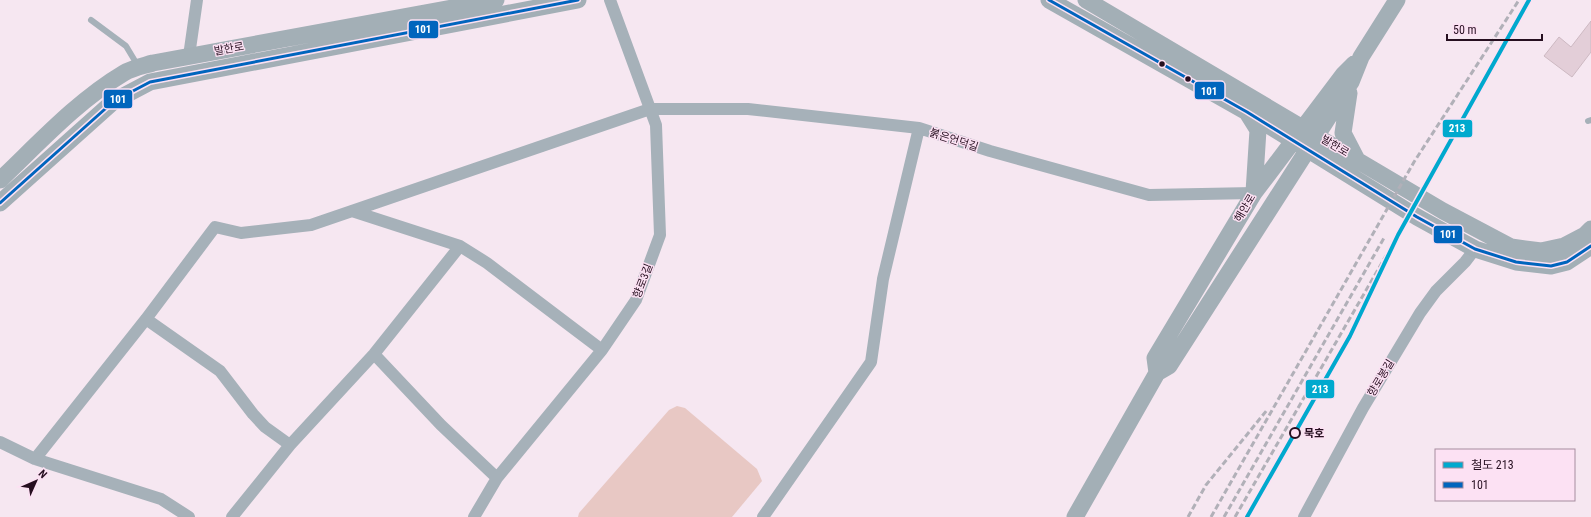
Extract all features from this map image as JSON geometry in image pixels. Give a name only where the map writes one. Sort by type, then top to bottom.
[{"type":"street","points":[[186,74],[197,0]]},
{"type":"street","name":"발한로","points":[[0,180],[94,94],[125,72],[153,63],[189,56],[496,0]]},
{"type":"street","name":"발한로","points":[[0,203],[114,101],[150,82],[578,0]]},
{"type":"street","name":"향로3길","points":[[474,517],[497,478],[575,381],[602,350],[636,300],[660,235],[656,125],[610,0]]},
{"type":"street","name":"발한로","points":[[1049,0],[1246,112],[1357,160],[1443,211],[1511,247],[1541,251],[1564,246],[1585,235],[1591,229]]},
{"type":"street","name":"발한로","points":[[1086,0],[1306,138],[1417,217],[1475,250],[1516,262],[1551,266],[1567,262],[1591,246]]},
{"type":"street","name":"해안로","points":[[1157,373],[1155,358],[1254,193],[1306,138],[1351,82],[1361,57],[1397,0]]},
{"type":"street","name":"해안로","points":[[1075,517],[1157,373],[1169,366],[1306,138],[1342,75],[1361,57]]},
{"type":"street","points":[[1351,82],[1343,133],[1357,160]]},
{"type":"street","name":"붉은언덕길","points":[[146,319],[215,227],[241,233],[311,225],[650,109],[748,108],[919,128],[990,151],[1149,195],[1254,193]]},
{"type":"street","points":[[1246,112],[1258,130],[1254,193]]},
{"type":"street","points":[[762,517],[872,362],[883,279],[919,128]]},
{"type":"street","points":[[352,211],[460,246],[486,263],[602,350]]},
{"type":"street","points":[[232,517],[290,445],[374,354],[460,246]]},
{"type":"street","name":"향로봉길","points":[[1304,517],[1363,408],[1420,313],[1436,291],[1466,262],[1475,250]]},
{"type":"street","points":[[35,459],[146,319],[220,371],[257,418],[290,445]]},
{"type":"street","points":[[374,354],[441,425],[497,478]]},
{"type":"street","points":[[0,442],[35,459],[161,499],[189,517]]},
{"type":"lane","points":[[91,20],[126,46],[139,67]]},
{"type":"shaded area","points":[[677,406],[685,408],[757,469],[762,481],[732,517],[578,517],[579,513],[669,410]]},
{"type":"building","points":[[1591,21],[1591,52],[1572,77],[1544,56],[1559,37],[1571,47]]},
{"type":"railway","points":[[1211,517],[1414,162],[1519,0]]},
{"type":"railway","points":[[1235,517],[1398,235]]},
{"type":"railway","points":[[1224,517],[1384,238]]},
{"type":"railway","points":[[1188,517],[1206,485],[1267,410]]},
{"type":"rail line","name":"213","points":[[1247,517],[1350,336],[1398,235],[1529,0]]},
{"type":"transit line","name":"101","points":[[0,203],[114,101],[150,82],[578,0]]},
{"type":"transit line","name":"101","points":[[1049,0],[1247,112],[1417,217],[1475,249],[1516,262],[1551,266],[1567,262],[1591,246]]},
{"type":"place","name":"묵호","points":[[1295,433]]}]
